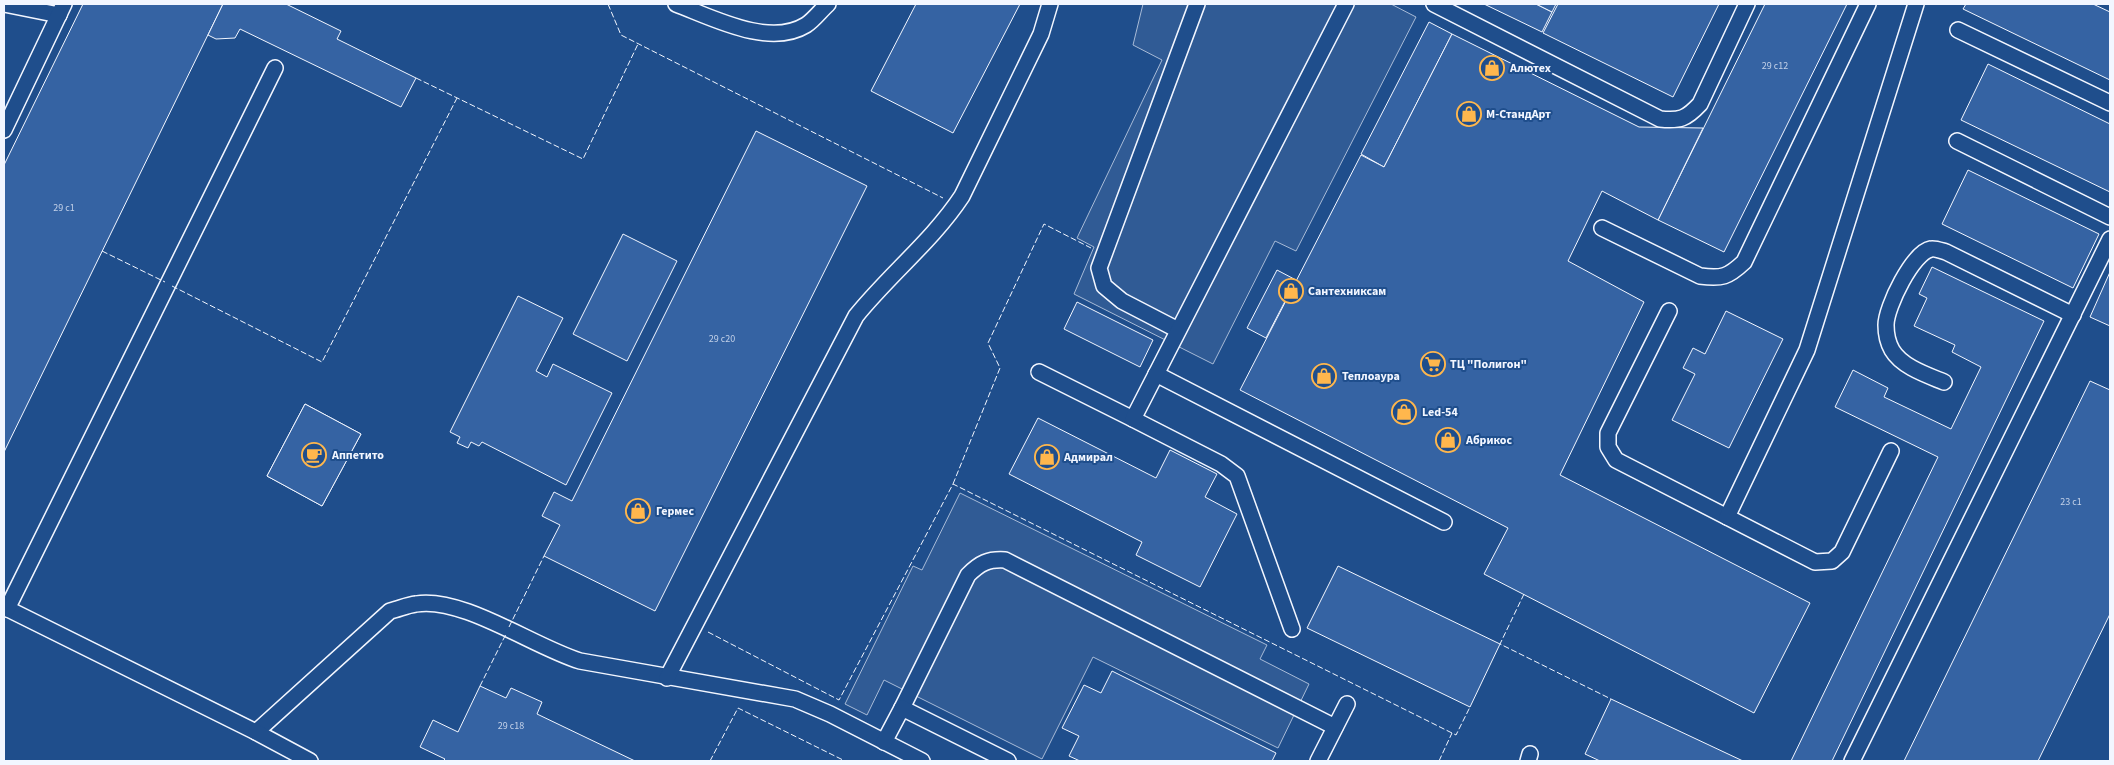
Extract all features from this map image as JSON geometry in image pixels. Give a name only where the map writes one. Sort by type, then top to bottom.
[{"type":"lane","points":[[4,4],[61,9],[4,130]]},
{"type":"lane","points":[[676,4],[741,29],[762,33],[790,31],[806,25],[828,4]]},
{"type":"lane","points":[[667,678],[856,316],[877,290],[949,215],[962,196],[1041,34],[1050,4]]},
{"type":"lane","points":[[1178,330],[1122,301],[1104,286],[1099,268],[1197,4]]},
{"type":"lane","points":[[1133,419],[1346,4]]},
{"type":"lane","points":[[1434,4],[1660,119],[1678,121],[1691,113],[1700,104],[1748,4]]},
{"type":"lane","points":[[1602,228],[1700,276],[1718,279],[1732,273],[1744,262],[1868,4]]},
{"type":"lane","points":[[1726,517],[1807,350],[1916,4]]},
{"type":"lane","points":[[1958,30],[2110,103]]},
{"type":"lane","points":[[275,68],[5,608],[256,732],[310,761]]},
{"type":"lane","points":[[1957,141],[2110,216]]},
{"type":"lane","points":[[1852,761],[2110,240]]},
{"type":"lane","points":[[1944,382],[1908,365],[1893,352],[1886,324],[1890,307],[1910,266],[1919,255],[1932,248],[1946,252],[2073,315]]},
{"type":"lane","points":[[1669,311],[1608,433],[1608,447],[1616,460],[1815,562],[1832,561],[1842,552],[1891,451]]},
{"type":"lane","points":[[1039,372],[1221,464],[1236,476],[1292,629]]},
{"type":"lane","points":[[1156,374],[1444,522]]},
{"type":"lane","points":[[884,742],[968,575],[978,565],[990,559],[1005,560],[1335,727]]},
{"type":"lane","points":[[256,732],[390,611],[418,603],[446,606],[473,614],[558,654],[667,678],[795,699],[830,714],[922,761]]},
{"type":"lane","points":[[1318,761],[1347,704]]},
{"type":"lane","points":[[902,708],[1008,761]]},
{"type":"shaded area","points":[[1143,4],[1391,4],[1416,17],[1296,251],[1275,241],[1213,364],[1074,294],[1094,247],[1077,238],[1162,60],[1133,45]]},
{"type":"shaded area","points":[[960,493],[1267,645],[1260,659],[1309,684],[1278,748],[1093,657],[1042,759],[884,680],[867,715],[845,704],[913,566],[922,570]]},
{"type":"building","points":[[83,4],[223,4],[4,452],[4,165]]},
{"type":"building","points":[[223,4],[286,4],[341,31],[337,39],[416,78],[401,107],[240,29],[235,38],[216,39],[208,35]]},
{"type":"building","points":[[916,4],[1020,4],[953,133],[871,91]]},
{"type":"building","points":[[1484,4],[1536,4],[1552,12],[1542,32]]},
{"type":"building","points":[[1536,4],[1556,4],[1552,12]]},
{"type":"building","points":[[1558,4],[1719,4],[1673,97],[1543,33]]},
{"type":"building","points":[[1765,4],[1847,4],[1724,252],[1658,220]]},
{"type":"building","points":[[1966,4],[2093,4],[2110,12],[2110,80],[1963,9]]},
{"type":"building","points":[[1429,22],[1452,34],[1384,167],[1361,154]]},
{"type":"building","name":"ТЦ \"Полигон\"","points":[[1452,34],[1639,127],[1703,128],[1658,220],[1602,191],[1568,261],[1644,302],[1560,475],[1810,603],[1754,713],[1484,574],[1508,528],[1240,390],[1361,155],[1384,167]]},
{"type":"building","points":[[1988,64],[2110,124],[2110,192],[1961,120]]},
{"type":"building","points":[[756,131],[867,186],[655,611],[544,556],[560,525],[542,516],[554,492],[572,501]]},
{"type":"building","points":[[1968,170],[2099,234],[2073,288],[1942,224]]},
{"type":"building","points":[[623,234],[677,261],[627,361],[573,334]]},
{"type":"building","points":[[1932,267],[2044,321],[1832,761],[1791,761],[1938,457],[1835,407],[1853,370],[1888,388],[1884,397],[1951,429],[1981,367],[1952,352],[1955,345],[1914,326],[1927,298],[1919,294]]},
{"type":"building","points":[[1277,270],[1296,280],[1266,338],[1247,328]]},
{"type":"building","points":[[2110,272],[2110,326],[2090,317]]},
{"type":"building","points":[[518,296],[563,318],[536,371],[547,377],[553,364],[612,393],[566,485],[482,442],[479,446],[471,442],[468,448],[457,443],[460,437],[450,432]]},
{"type":"building","points":[[1077,302],[1153,340],[1140,367],[1064,329]]},
{"type":"building","points":[[1726,311],[1783,339],[1729,448],[1672,420],[1695,374],[1683,368],[1693,348],[1705,354]]},
{"type":"building","points":[[2090,381],[2110,390],[2110,614],[2038,761],[1904,761]]},
{"type":"building","points":[[305,404],[361,434],[322,506],[267,476]]},
{"type":"building","points":[[305,404],[361,434],[322,506],[267,476]]},
{"type":"building","points":[[1038,418],[1156,478],[1170,450],[1217,474],[1205,497],[1237,514],[1200,587],[1136,555],[1142,542],[1009,474]]},
{"type":"building","points":[[1338,566],[1500,644],[1470,707],[1307,628]]},
{"type":"building","points":[[1112,671],[1276,753],[1272,761],[1080,761],[1069,756],[1079,736],[1062,728],[1084,685],[1101,693]]},
{"type":"building","points":[[480,686],[506,698],[511,688],[542,702],[537,714],[635,761],[443,761],[445,759],[420,747],[433,720],[458,732]]},
{"type":"building","points":[[1611,699],[1743,761],[1600,761],[1585,754]]},
{"type":"fence","points":[[608,4],[621,35],[943,198]]},
{"type":"fence","points":[[416,78],[583,159],[638,44]]},
{"type":"fence","points":[[172,286],[322,362],[457,98]]},
{"type":"fence","points":[[953,484],[1000,368],[988,343],[1044,224],[1091,248]]},
{"type":"fence","points":[[102,251],[165,282]]},
{"type":"fence","points":[[708,632],[839,700],[953,484],[1456,735],[1470,707]]},
{"type":"fence","points":[[509,627],[544,556]]},
{"type":"fence","points":[[1524,594],[1500,644],[1611,699]]},
{"type":"fence","points":[[480,686],[506,634]]},
{"type":"fence","points":[[710,761],[738,708],[845,761]]},
{"type":"fence","points":[[1439,761],[1452,733]]},
{"type":"place","name":"Алютех","points":[[1492,68]]},
{"type":"place","name":"М-СтандАрт","points":[[1469,114]]},
{"type":"place","name":"Сантехниксам","points":[[1291,291]]},
{"type":"place","name":"ТЦ \"Полигон\"","points":[[1433,364]]},
{"type":"place","name":"Теплоаура","points":[[1324,376]]},
{"type":"place","name":"Led-54","points":[[1404,412]]},
{"type":"place","name":"Абрикос","points":[[1448,440]]},
{"type":"place","name":"Аппетито","points":[[314,455]]},
{"type":"place","name":"Адмирал","points":[[1047,457]]},
{"type":"place","name":"Гермес","points":[[638,511]]}]
